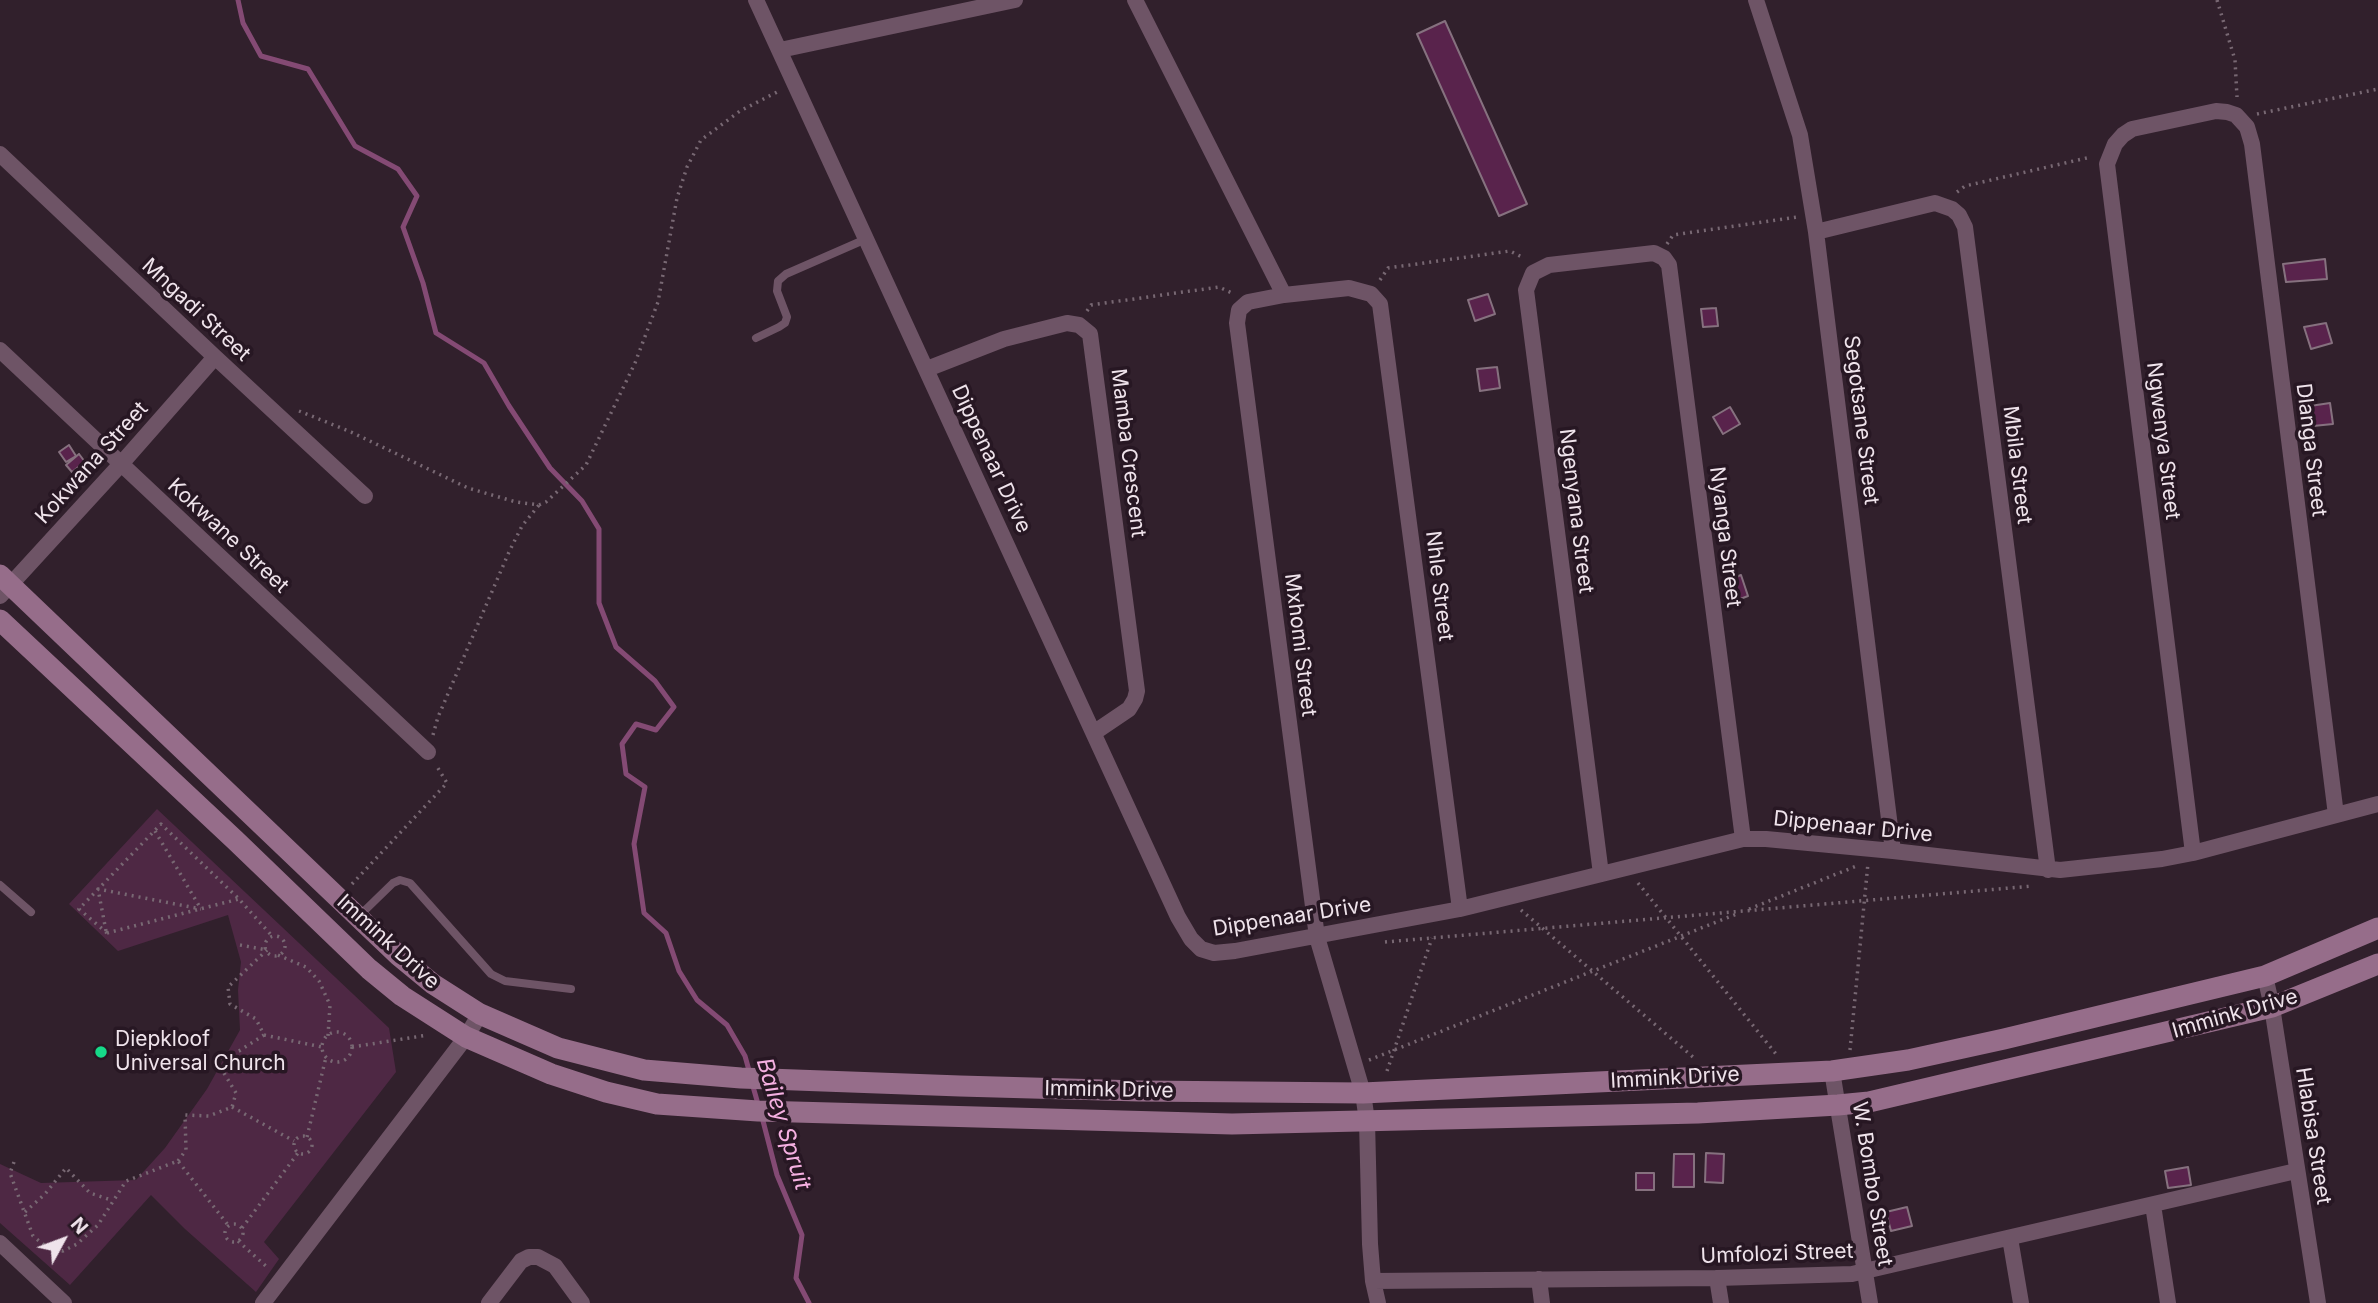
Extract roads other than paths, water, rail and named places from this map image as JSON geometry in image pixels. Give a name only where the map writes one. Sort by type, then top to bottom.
[{"type":"main road","name":"Immink Drive","points":[[3,585],[432,984],[480,1014],[558,1048],[643,1070],[818,1081],[1139,1091],[1363,1093],[1840,1071],[1908,1060],[2004,1039],[2264,976],[2378,928]]},
{"type":"main road","name":"Immink Drive","points":[[0,620],[369,969],[402,996],[466,1037],[551,1074],[606,1092],[657,1104],[843,1114],[1231,1124],[1698,1113],[1838,1105],[1869,1102],[2272,1007],[2378,964]]},
{"type":"street","name":"Dippenaar Drive","points":[[756,0],[1178,917],[1197,946],[1207,952],[1226,953],[1460,909],[1743,839],[1893,851],[2048,870],[2149,861],[2193,853],[2378,804]]},
{"type":"street","points":[[780,50],[1015,0]]},
{"type":"street","points":[[1135,0],[1284,295]]},
{"type":"street","name":"Segotsane Street","points":[[1756,0],[1800,135],[1816,232],[1893,851]]},
{"type":"street","name":"Dlanga Street","points":[[2110,152],[2123,135],[2133,130],[2216,111],[2237,117],[2247,127],[2252,144],[2336,815]]},
{"type":"street","name":"Ngwenya Street","points":[[2110,152],[2107,163],[2193,853]]},
{"type":"street","name":"Mngadi Street","points":[[0,154],[365,496]]},
{"type":"street","name":"Mbila Street","points":[[1816,232],[1929,204],[1941,204],[1959,215],[1965,227],[2048,870]]},
{"type":"street","name":"Nyanga Street","points":[[1542,267],[1654,254],[1669,265],[1743,839]]},
{"type":"street","name":"Ngenyana Street","points":[[1542,267],[1533,274],[1526,290],[1601,874]]},
{"type":"street","name":"Nhle Street","points":[[1284,295],[1349,288],[1371,294],[1382,312],[1460,909]]},
{"type":"street","name":"Mxhomi Street","points":[[1284,295],[1248,302],[1239,310],[1237,323],[1317,937],[1363,1093],[1367,1121],[1373,1281],[1378,1303]]},
{"type":"street","name":"Mamba Crescent","points":[[927,369],[1004,339],[1067,323],[1079,325],[1088,331],[1093,344],[1137,691],[1129,709],[1095,732]]},
{"type":"street","name":"Kokwane Street","points":[[0,350],[428,752]]},
{"type":"street","name":"Kokwana Street","points":[[3,585],[121,464],[215,357]]},
{"type":"street","name":"Hlabisa Street","points":[[2264,976],[2272,1007],[2318,1303]]},
{"type":"street","points":[[263,1303],[466,1037],[480,1014]]},
{"type":"street","name":"W. Bombo Street","points":[[1840,1071],[1838,1105],[1870,1303]]},
{"type":"street","name":"Umfolozi Street","points":[[1373,1281],[1830,1276],[1864,1272],[2296,1171]]},
{"type":"street","points":[[2153,1205],[2168,1303]]},
{"type":"street","points":[[2010,1238],[2021,1303]]},
{"type":"street","points":[[0,1243],[64,1303]]},
{"type":"street","points":[[489,1303],[521,1261],[538,1257],[555,1266],[582,1303]]},
{"type":"street","points":[[1717,1278],[1721,1303]]},
{"type":"street","points":[[1539,1279],[1542,1303]]},
{"type":"lane","points":[[756,338],[785,323],[787,317],[777,290],[778,281],[786,274],[866,239]]},
{"type":"lane","points":[[358,917],[393,883],[400,880],[410,883],[491,974],[505,981],[571,989]]},
{"type":"lane","points":[[0,885],[31,912]]},
{"type":"waterway","name":"Bailey Spruit","points":[[238,0],[243,23],[261,56],[308,69],[355,146],[398,169],[417,196],[403,227],[423,283],[436,333],[484,363],[550,468],[582,501],[599,529],[599,603],[616,647],[655,681],[674,707],[656,730],[636,724],[622,744],[626,774],[645,787],[634,844],[644,913],[666,933],[679,971],[697,1000],[727,1025],[745,1056],[750,1074]]},
{"type":"waterway","name":"Bailey Spruit","points":[[752,1083],[758,1104]]},
{"type":"waterway","name":"Bailey Spruit","points":[[762,1117],[777,1175],[802,1235],[796,1278],[809,1303]]},
{"type":"place","name":"Diepkloof Universal Church","points":[[101,1052]]}]
